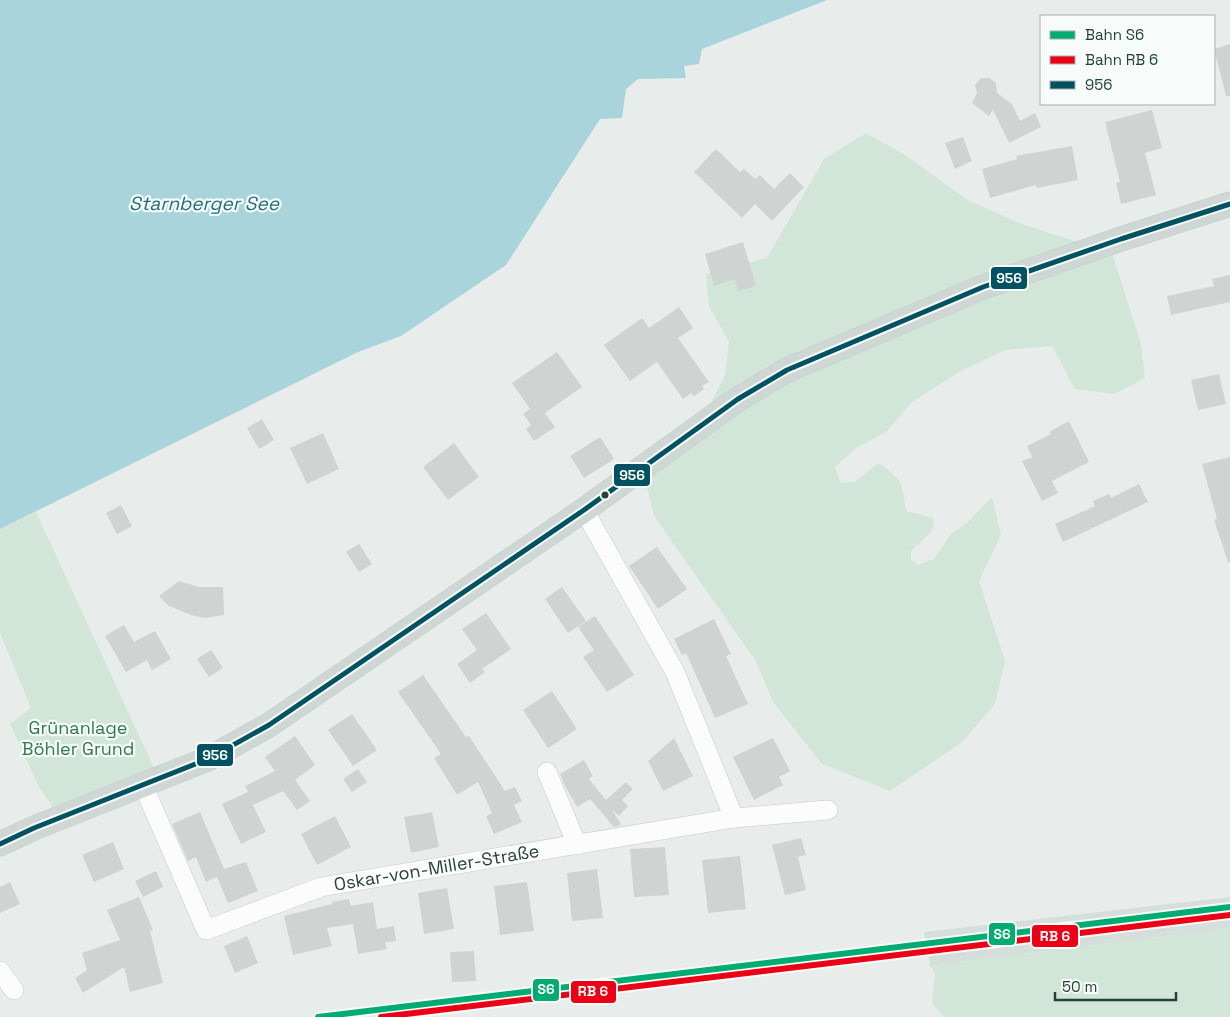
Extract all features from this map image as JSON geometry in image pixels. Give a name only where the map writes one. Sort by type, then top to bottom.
[{"type":"main road","points":[[0,844],[34,828],[208,759],[269,725],[584,510],[738,399],[787,370],[983,287],[1121,239],[1230,204]]},
{"type":"street","points":[[584,510],[676,672],[734,818]]},
{"type":"street","points":[[547,772],[577,845]]},
{"type":"street","name":"Oskar-von-Miller-Straße","points":[[144,785],[206,930],[321,888],[734,818],[828,810]]},
{"type":"street","points":[[0,971],[14,990]]},
{"type":"shaded area","points":[[1230,897],[1230,928],[930,966],[924,932]]},
{"type":"green space","points":[[866,133],[905,155],[968,200],[1019,223],[1112,253],[1141,344],[1145,378],[1114,394],[1075,389],[1052,346],[1005,350],[959,372],[912,402],[886,432],[855,449],[835,467],[841,483],[855,482],[878,463],[892,473],[900,482],[906,511],[934,518],[932,531],[911,551],[911,560],[918,565],[934,559],[951,534],[968,522],[992,497],[1001,535],[979,581],[1005,661],[995,704],[961,743],[890,791],[822,764],[773,702],[755,660],[654,516],[646,483],[672,456],[711,403],[725,375],[729,342],[709,306],[706,274],[767,258],[824,159]]},
{"type":"green space","name":"Grünanlage Böhler Grund","points":[[36,512],[154,768],[54,809],[39,787],[10,724],[31,708],[0,633],[0,529]]},
{"type":"green space","points":[[1230,928],[1230,1017],[944,1017],[932,1003],[935,974],[930,966]]},
{"type":"water","name":"Starnberger See","points":[[0,0],[827,0],[702,49],[699,64],[684,66],[686,78],[638,79],[626,89],[622,118],[600,119],[506,265],[401,336],[358,352],[0,529]]},
{"type":"building","points":[[1230,44],[1230,96],[1226,96],[1215,49]]},
{"type":"building","points":[[981,78],[989,78],[996,83],[997,93],[1012,104],[1020,121],[1035,113],[1041,127],[1009,143],[993,110],[989,116],[972,103],[977,93],[975,85]]},
{"type":"building","points":[[1152,110],[1162,148],[1145,153],[1156,195],[1121,204],[1116,183],[1120,182],[1105,122]]},
{"type":"building","points":[[963,137],[972,161],[955,169],[945,143]]},
{"type":"building","points":[[1072,146],[1078,180],[1037,188],[1036,185],[990,198],[982,169],[1017,159],[1016,156]]},
{"type":"building","points":[[716,149],[740,172],[744,169],[755,179],[760,175],[774,189],[790,173],[804,187],[772,221],[755,204],[742,218],[694,172]]},
{"type":"building","points":[[743,242],[756,286],[738,291],[735,279],[714,286],[705,254]]},
{"type":"building","points":[[1230,275],[1230,302],[1171,315],[1167,296],[1214,286],[1212,279]]},
{"type":"building","points":[[679,307],[693,328],[678,338],[709,382],[702,386],[704,389],[694,396],[691,393],[683,399],[657,362],[630,381],[604,345],[642,318],[649,328]]},
{"type":"building","points":[[557,352],[582,387],[545,413],[555,427],[534,441],[526,429],[531,425],[523,414],[530,409],[512,383]]},
{"type":"building","points":[[1219,374],[1226,404],[1198,410],[1191,380]]},
{"type":"building","points":[[262,419],[274,440],[259,449],[247,428]]},
{"type":"building","points":[[1069,421],[1089,462],[1052,481],[1058,493],[1042,501],[1022,461],[1032,457],[1027,446],[1051,434],[1049,432]]},
{"type":"building","points":[[323,433],[339,469],[307,484],[290,448]]},
{"type":"building","points":[[600,437],[614,459],[584,478],[570,456]]},
{"type":"building","points":[[454,443],[479,477],[448,500],[423,467]]},
{"type":"building","points":[[1230,457],[1230,562],[1228,562],[1214,520],[1217,519],[1202,464]]},
{"type":"building","points":[[1139,484],[1148,502],[1063,542],[1055,524],[1095,506],[1093,501],[1109,494],[1111,498]]},
{"type":"building","points":[[121,505],[132,526],[117,534],[106,513]]},
{"type":"building","points":[[359,544],[372,564],[359,572],[346,552]]},
{"type":"building","points":[[657,547],[687,589],[658,609],[629,566]]},
{"type":"building","points":[[179,581],[199,587],[223,587],[224,615],[205,618],[191,615],[169,606],[159,596]]},
{"type":"building","points":[[562,587],[586,621],[568,633],[545,599]]},
{"type":"building","points":[[486,613],[511,649],[482,669],[485,672],[470,683],[457,664],[477,650],[462,629]]},
{"type":"building","points":[[595,616],[634,675],[607,692],[583,657],[594,650],[578,627]]},
{"type":"building","points":[[714,619],[731,654],[726,656],[748,704],[715,718],[686,653],[682,655],[674,639]]},
{"type":"building","points":[[124,625],[134,642],[155,631],[171,659],[152,670],[147,660],[126,672],[105,636]]},
{"type":"building","points":[[211,650],[223,668],[209,677],[197,659]]},
{"type":"building","points":[[423,675],[466,737],[469,736],[505,791],[515,787],[522,801],[514,805],[522,822],[494,834],[486,816],[492,813],[478,782],[457,795],[434,758],[441,754],[398,692]]},
{"type":"building","points":[[552,691],[577,729],[548,748],[523,710]]},
{"type":"building","points":[[352,714],[377,750],[353,766],[328,730]]},
{"type":"building","points":[[295,736],[315,765],[295,780],[310,801],[297,810],[283,791],[253,805],[266,832],[241,844],[222,804],[248,792],[245,786],[275,771],[265,757]]},
{"type":"building","points":[[674,738],[693,776],[663,791],[648,761]]},
{"type":"building","points":[[773,738],[790,771],[779,777],[783,785],[754,800],[733,757]]},
{"type":"building","points":[[584,760],[593,776],[589,779],[606,800],[626,782],[633,789],[622,800],[628,806],[619,816],[612,810],[621,824],[618,826],[614,827],[590,799],[577,807],[565,786],[560,774]]},
{"type":"building","points":[[358,769],[367,782],[352,792],[343,779]]},
{"type":"building","points":[[200,812],[224,869],[246,862],[258,891],[228,903],[217,877],[206,882],[196,857],[188,861],[172,824]]},
{"type":"building","points":[[432,812],[439,847],[411,853],[404,817]]},
{"type":"building","points":[[335,816],[351,847],[317,865],[301,834]]},
{"type":"building","points":[[801,838],[806,855],[798,857],[806,890],[785,895],[772,845]]},
{"type":"building","points":[[113,842],[124,869],[94,882],[82,855]]},
{"type":"building","points":[[665,847],[669,895],[634,897],[630,849]]},
{"type":"building","points":[[740,856],[746,909],[708,913],[702,860]]},
{"type":"building","points":[[597,869],[603,918],[572,921],[567,873]]},
{"type":"building","points":[[156,871],[163,887],[143,897],[135,881]]},
{"type":"building","points":[[10,882],[20,904],[0,913],[0,887]]},
{"type":"building","points":[[527,882],[534,931],[500,935],[494,886]]},
{"type":"building","points":[[447,888],[454,929],[424,934],[418,893]]},
{"type":"building","points":[[139,897],[153,930],[150,931],[163,983],[130,992],[124,967],[83,993],[75,978],[87,970],[82,953],[120,940],[107,910]]},
{"type":"building","points":[[349,899],[351,906],[373,902],[377,929],[394,926],[396,941],[385,942],[387,949],[358,954],[353,924],[327,928],[332,946],[293,955],[284,916],[332,904],[331,902]]},
{"type":"building","points":[[247,936],[258,963],[235,973],[224,946]]},
{"type":"building","points":[[474,951],[476,981],[452,982],[450,952]]},
{"type":"rail line","name":"S6","points":[[318,1017],[1230,907]]},
{"type":"transit line","name":"956","points":[[0,844],[34,828],[208,759],[269,725],[584,510],[738,399],[787,370],[983,287],[1121,239],[1230,204]]},
{"type":"transit line","points":[[381,1017],[1230,915]]}]
